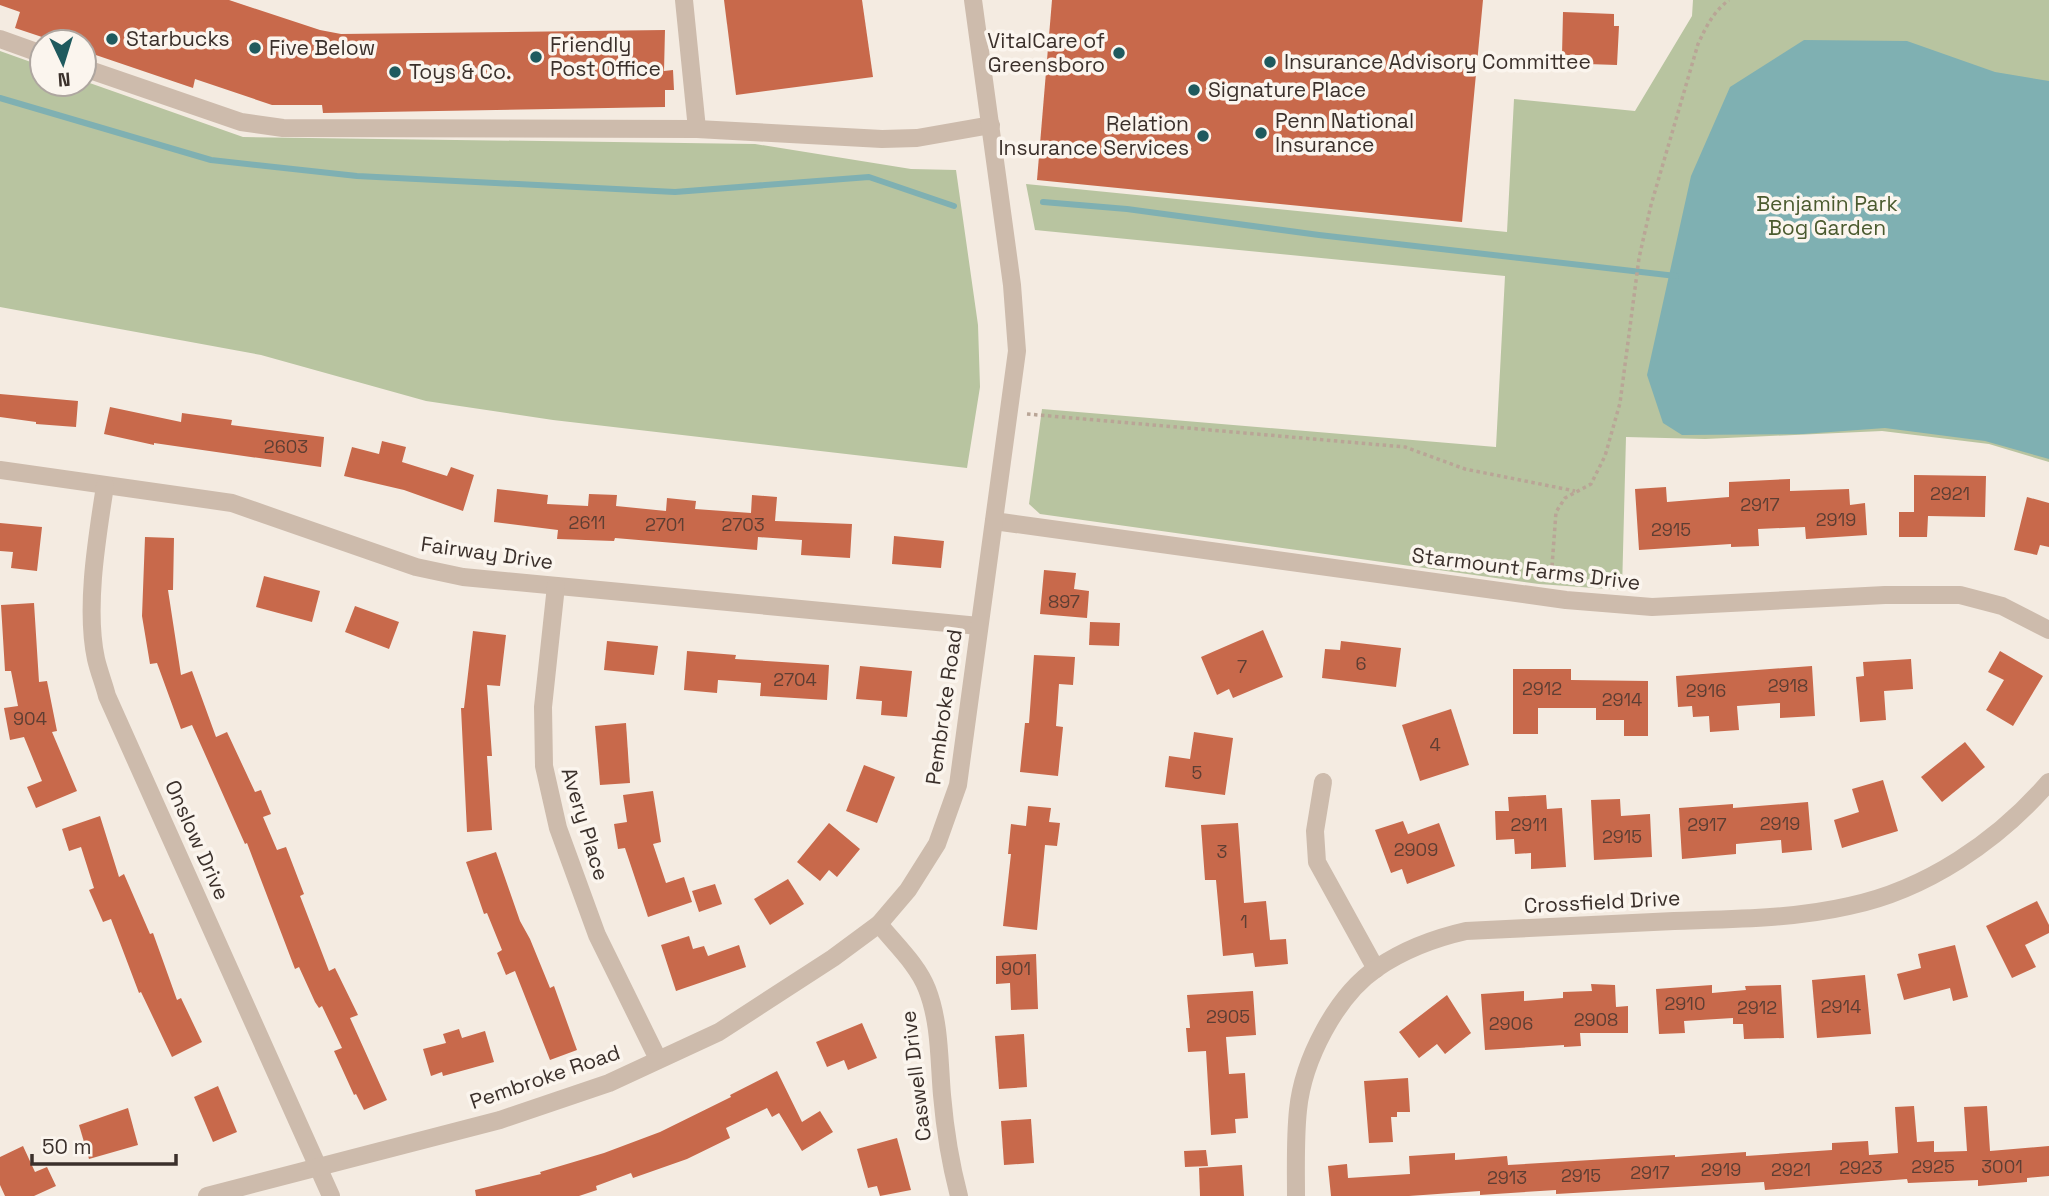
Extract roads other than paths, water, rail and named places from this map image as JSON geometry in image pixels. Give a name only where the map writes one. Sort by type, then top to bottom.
[{"type":"street","points":[[684,0],[697,129]]},
{"type":"street","name":"Pembroke Road","points":[[207,1196],[500,1120],[609,1083],[719,1032],[879,924],[908,890],[937,844],[958,785],[1017,351],[1016,323],[973,0]]},
{"type":"street","points":[[0,39],[28,49]]},
{"type":"street","points":[[98,73],[242,122],[283,128],[697,129],[882,139],[916,138],[991,125]]},
{"type":"street","name":"Fairway Drive","points":[[0,470],[232,503],[416,567],[463,577],[979,626]]},
{"type":"street","name":"Onslow Drive","points":[[105,486],[96,551],[93,626],[96,659],[107,696],[331,1196]]},
{"type":"street","name":"Starmount Farms Drive","points":[[994,521],[1548,598],[1652,607],[1885,595],[1960,595],[2002,606],[2049,630]]},
{"type":"street","name":"Avery Place","points":[[556,586],[542,708],[544,766],[558,828],[597,935],[659,1059]]},
{"type":"street","points":[[1323,782],[1315,831],[1317,862],[1376,968]]},
{"type":"street","name":"Crossfield Drive","points":[[1296,1196],[1298,1109],[1306,1069],[1323,1031],[1350,994],[1376,968],[1437,937],[1466,930],[1777,917],[1850,906],[1913,885],[1982,845],[2026,808],[2049,782]]},
{"type":"street","name":"Caswell Drive","points":[[879,924],[916,971],[926,986],[931,1002],[948,1156],[959,1196]]},
{"type":"water","points":[[1804,40],[1907,41],[1995,72],[2049,81],[2049,459],[1985,441],[1885,428],[1803,434],[1682,435],[1663,423],[1647,375],[1691,176],[1730,87]]},
{"type":"waterway","points":[[0,98],[211,160],[357,176],[675,192],[869,177],[954,206]]},
{"type":"waterway","points":[[1043,202],[1127,209],[1319,235],[1676,276]]},
{"type":"place","name":"Starbucks","points":[[112,39]]},
{"type":"place","name":"Five Below","points":[[255,48]]},
{"type":"place","name":"VitalCare of Greensboro","points":[[1119,53]]},
{"type":"place","name":"Friendly Post Office","points":[[536,57]]},
{"type":"place","name":"Insurance Advisory Committee","points":[[1270,62]]},
{"type":"place","name":"Toys & Co.","points":[[395,72]]},
{"type":"place","name":"Signature Place","points":[[1194,90]]},
{"type":"place","name":"Penn National Insurance","points":[[1261,133]]},
{"type":"place","name":"Relation Insurance Services","points":[[1203,136]]},
{"type":"park label","name":"Benjamin Park Bog Garden","points":[[1827,216]]}]
